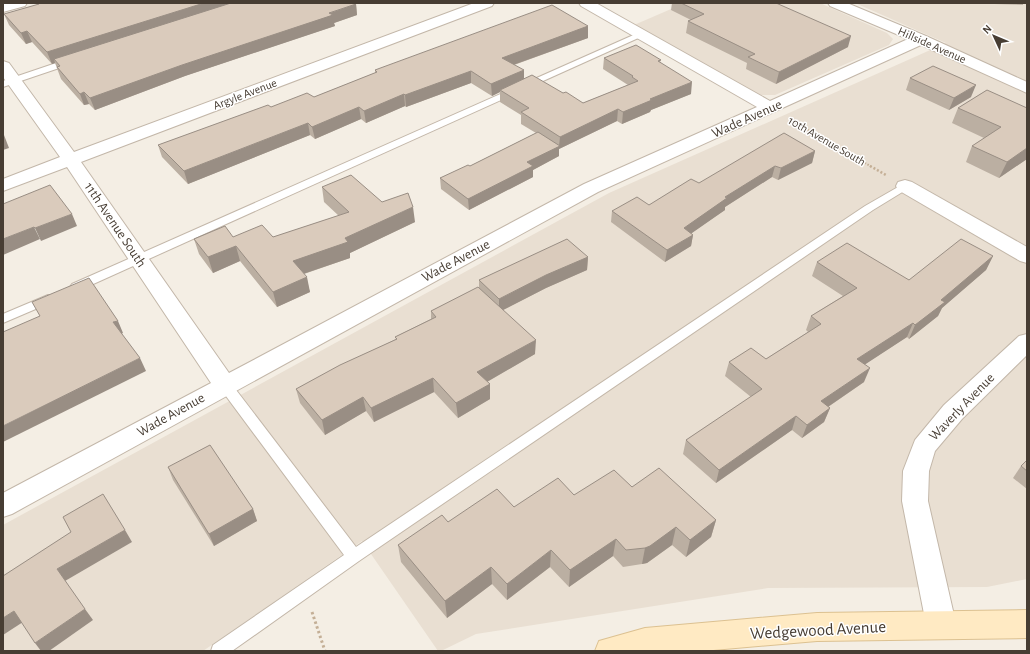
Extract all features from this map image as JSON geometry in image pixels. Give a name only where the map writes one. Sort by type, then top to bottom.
[{"type":"main road","name":"Wedgewood Avenue","points":[[610,651],[645,642],[817,627],[941,624],[1027,624]]},
{"type":"street","points":[[3,8],[20,3]]},
{"type":"street","name":"Argyle Avenue","points":[[3,185],[487,3]]},
{"type":"street","points":[[586,3],[771,108]]},
{"type":"street","name":"Hillside Avenue","points":[[835,3],[921,39],[1027,88]]},
{"type":"street","name":"Wade Avenue","points":[[3,506],[590,188],[771,108],[921,39]]},
{"type":"street","name":"11th Avenue South","points":[[6,76],[70,159],[225,386]]},
{"type":"street","points":[[906,186],[1027,256]]},
{"type":"street","name":"Waverly Avenue","points":[[941,624],[915,501],[916,472],[924,447],[948,418],[1027,342]]},
{"type":"lane","points":[[3,319],[139,260],[314,180],[478,109],[641,35]]},
{"type":"lane","points":[[6,76],[81,58]]},
{"type":"lane","points":[[219,651],[354,556],[869,208],[906,186]]},
{"type":"lane","points":[[225,386],[354,556]]},
{"type":"path","name":"10th Avenue South","points":[[771,108],[906,186]]},
{"type":"path","points":[[304,591],[326,651]]},
{"type":"shaded area","points":[[685,3],[820,3],[887,33],[893,39],[889,45],[775,95],[761,95],[634,25]]},
{"type":"shaded area","points":[[855,3],[1027,3],[1027,579],[987,587],[768,588],[476,634],[441,651],[438,651],[362,541],[203,651],[3,651],[3,525],[609,193],[946,43]]},
{"type":"building","points":[[37,3],[204,3],[47,52],[27,31],[21,33],[4,14],[39,4]]},
{"type":"building","points":[[231,3],[356,4],[329,13],[333,15],[182,65],[90,98],[84,92],[80,94],[57,67],[60,66],[54,59]]},
{"type":"building","points":[[681,3],[776,3],[851,36],[779,72],[748,57],[755,54],[688,21],[704,14]]},
{"type":"building","points":[[552,5],[588,26],[502,58],[524,70],[491,84],[471,71],[405,95],[404,94],[364,111],[359,107],[312,127],[308,123],[184,171],[158,145],[268,105],[271,107],[307,93],[314,97],[377,72],[375,70]]},
{"type":"building","points":[[636,45],[661,60],[658,61],[692,82],[623,112],[618,109],[560,137],[521,112],[529,108],[500,90],[532,75],[563,93],[566,92],[583,103],[638,81],[632,77],[633,76],[604,58]]},
{"type":"building","points":[[933,66],[976,85],[954,98],[910,78]]},
{"type":"building","points":[[987,90],[1027,108],[1027,148],[1007,162],[972,146],[1001,127],[958,108]]},
{"type":"building","points":[[538,132],[560,146],[527,162],[533,166],[468,199],[440,178],[468,165],[470,166]]},
{"type":"building","points":[[784,133],[815,151],[781,168],[775,166],[725,197],[727,198],[684,228],[693,235],[667,250],[612,211],[637,197],[649,205],[691,179],[699,183]]},
{"type":"building","points":[[351,175],[382,202],[408,193],[413,207],[345,238],[348,242],[293,261],[307,277],[273,292],[236,246],[208,257],[194,239],[225,226],[233,237],[262,225],[273,237],[349,212],[322,187]]},
{"type":"building","points":[[50,185],[72,214],[3,239],[3,204]]},
{"type":"building","points":[[567,239],[588,257],[546,275],[499,299],[479,280]]},
{"type":"building","points":[[961,239],[993,256],[941,300],[945,302],[915,325],[913,323],[857,359],[870,368],[821,401],[830,408],[807,425],[796,416],[719,470],[686,440],[762,389],[729,362],[751,348],[766,359],[821,324],[811,316],[857,288],[817,262],[847,243],[909,280]]},
{"type":"building","points":[[89,278],[118,321],[113,322],[140,358],[3,426],[3,332],[40,316],[32,302]]},
{"type":"building","points":[[478,287],[536,340],[477,372],[490,384],[456,403],[433,378],[371,408],[363,397],[322,420],[296,389],[340,365],[397,339],[395,337],[436,317],[431,311]]},
{"type":"building","points":[[210,445],[253,509],[209,534],[168,467]]},
{"type":"building","points":[[1027,460],[1027,471],[1021,466]]},
{"type":"building","points":[[659,468],[716,520],[690,540],[676,527],[645,548],[626,550],[616,539],[570,570],[551,550],[507,584],[491,567],[445,601],[398,545],[442,515],[448,522],[497,489],[514,507],[558,478],[574,495],[614,470],[632,487]]},
{"type":"building","points":[[103,494],[125,530],[57,569],[85,609],[35,643],[14,611],[3,618],[3,576],[71,532],[63,517]]}]
